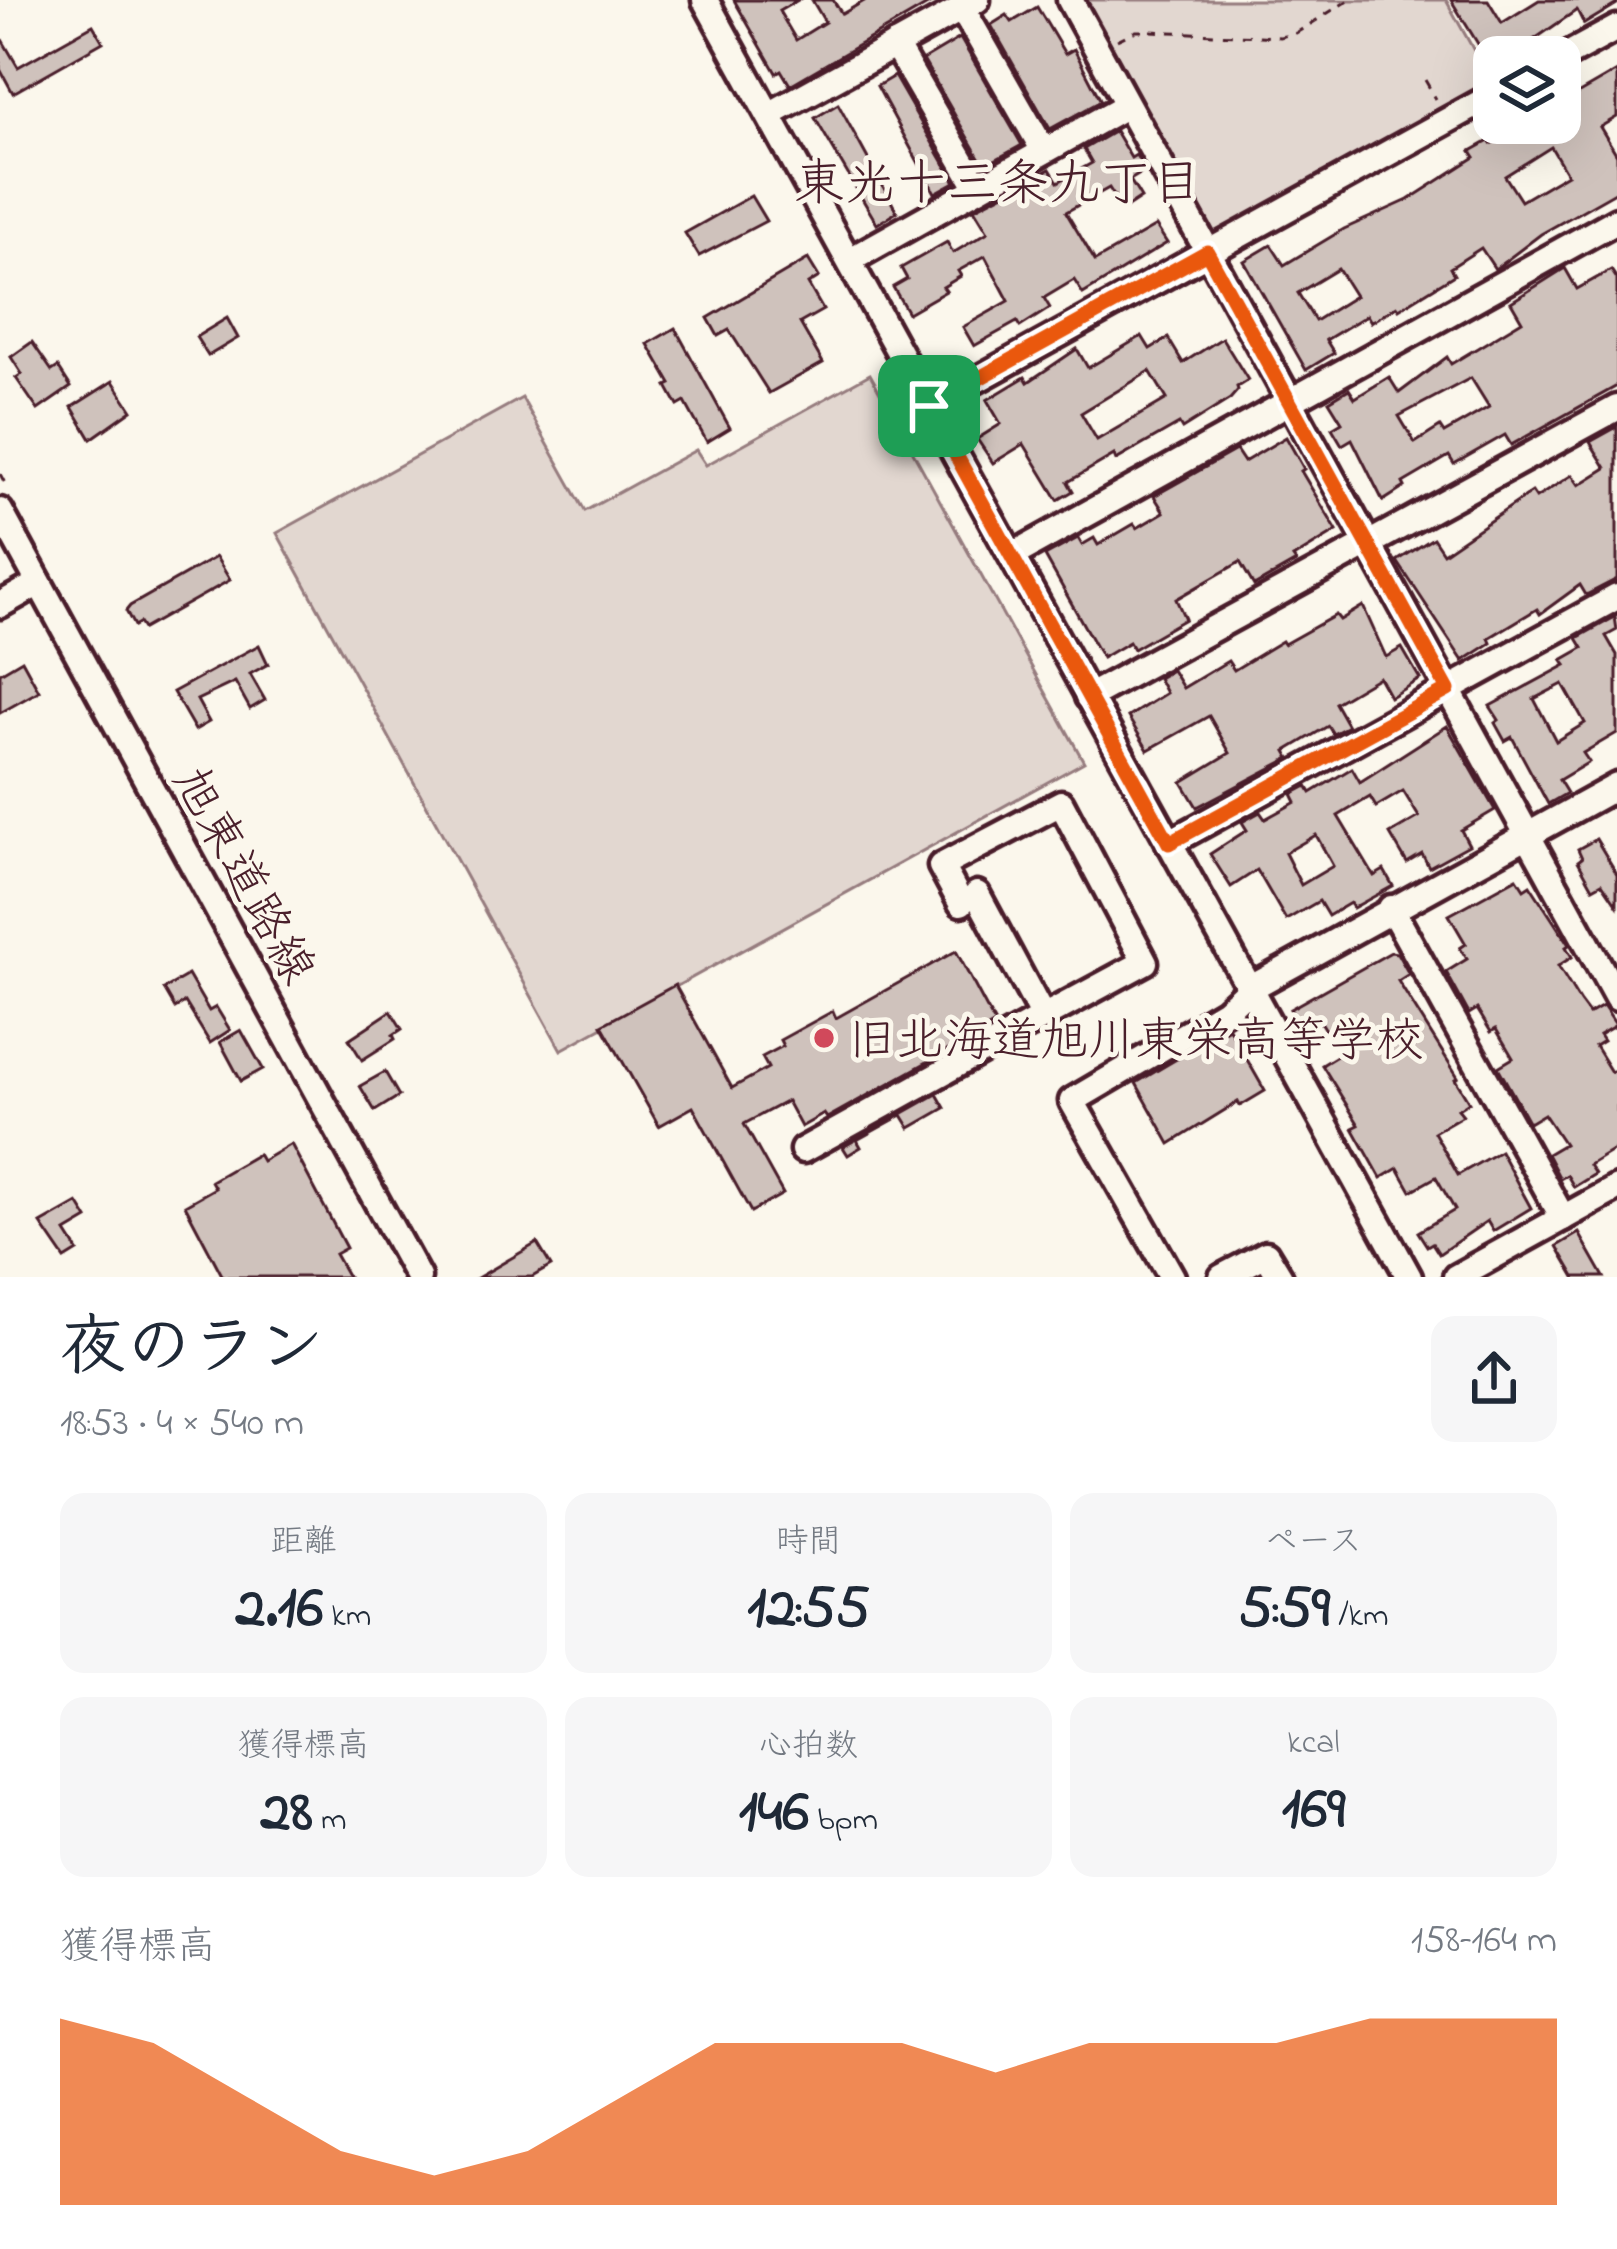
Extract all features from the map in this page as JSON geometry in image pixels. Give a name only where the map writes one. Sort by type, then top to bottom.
[{"type":"street","points":[[705,0],[1409,1277]]},
{"type":"street","points":[[1070,0],[1614,988]]},
{"type":"street","points":[[770,115],[969,4],[1044,151]]},
{"type":"street","points":[[1581,48],[1617,28]]},
{"type":"street","points":[[895,45],[978,188]]},
{"type":"street","points":[[850,260],[1126,105]]},
{"type":"street","points":[[929,406],[1473,106]]},
{"type":"street","points":[[1012,555],[1617,220]]},
{"type":"street","points":[[1088,697],[1617,408]]},
{"type":"street","name":"旭東道路線","points":[[0,511],[418,1277]]},
{"type":"street","points":[[0,605],[39,583]]},
{"type":"street","points":[[1169,843],[1617,597]]},
{"type":"street","points":[[1172,1277],[1072,1101],[1225,1012],[1249,989],[1617,786]]},
{"type":"street","points":[[803,1150],[1145,962],[1061,803],[941,866],[969,899],[1043,1017]]},
{"type":"street","points":[[1390,908],[1563,1217]]},
{"type":"street","points":[[1456,1277],[1617,1188]]},
{"type":"street","points":[[1222,1277],[1266,1254],[1280,1277]]},
{"type":"path","points":[[1095,45],[1136,31],[1280,38],[1349,0]]},
{"type":"path","points":[[1426,80],[1440,106]]},
{"type":"shaded area","points":[[1084,0],[1446,0],[1473,49],[1473,96],[1213,236]]},
{"type":"shaded area","points":[[870,374],[1084,762],[561,1050],[277,533],[522,398],[585,511],[696,450],[706,465]]},
{"type":"building","points":[[734,0],[798,0],[779,11],[796,40],[825,22],[812,0],[833,0],[842,14],[866,0],[936,0],[790,85],[781,70],[776,73]]},
{"type":"building","points":[[1451,0],[1488,0],[1502,23],[1539,0],[1617,0],[1584,24],[1577,10],[1539,36],[1473,36]]},
{"type":"building","points":[[1037,7],[1065,54],[1074,49],[1101,101],[1050,129],[991,25],[1007,15],[1012,22]]},
{"type":"building","points":[[93,25],[103,42],[13,93],[0,69],[0,36],[18,67]]},
{"type":"building","points":[[960,38],[1022,145],[984,166],[923,60]]},
{"type":"building","points":[[1617,71],[1617,117],[1600,127],[1617,155],[1617,191],[1541,234],[1495,269],[1481,248],[1450,268],[1454,275],[1399,309],[1371,322],[1367,315],[1326,340],[1334,353],[1306,370],[1244,261],[1271,245],[1284,265],[1344,229],[1408,200],[1475,157],[1471,151],[1484,144],[1581,144],[1581,92]],"holes":[[[1551,147],[1567,174],[1521,201],[1505,176]],[[1338,269],[1355,296],[1315,321],[1298,293]]]},
{"type":"building","points":[[894,76],[955,182],[935,193],[877,86]]},
{"type":"building","points":[[838,104],[897,212],[877,224],[815,118]]},
{"type":"building","points":[[1115,131],[1145,171],[1130,180],[1141,198],[1123,210],[1109,188],[1066,212],[1095,261],[1156,226],[1167,243],[1083,294],[1074,280],[1044,298],[1050,308],[974,346],[963,327],[1009,301],[985,256],[958,271],[961,276],[943,287],[946,291],[908,313],[893,287],[907,279],[901,268],[947,242],[953,253],[988,232],[974,209],[1050,169],[1058,182],[1092,163],[1084,149]]},
{"type":"building","points":[[751,196],[766,221],[699,256],[685,233]]},
{"type":"building","points":[[808,259],[819,277],[808,284],[823,310],[800,323],[823,363],[769,393],[729,330],[718,336],[708,318]]},
{"type":"building","points":[[1565,268],[1577,289],[1611,270],[1617,279],[1617,386],[1511,445],[1505,435],[1454,464],[1449,456],[1403,483],[1405,487],[1383,501],[1352,439],[1342,445],[1332,428],[1342,422],[1329,401],[1349,389],[1355,398],[1389,377],[1399,393],[1447,357],[1451,364],[1522,321],[1511,302]],"holes":[[[1471,378],[1489,407],[1444,433],[1440,427],[1415,443],[1399,416]]]},
{"type":"building","points":[[227,318],[238,338],[208,356],[196,337]]},
{"type":"building","points":[[675,328],[730,428],[707,442],[685,402],[678,406],[648,344]]},
{"type":"building","points":[[1142,336],[1150,349],[1168,338],[1183,363],[1222,338],[1248,380],[1230,399],[1182,429],[1179,424],[1068,482],[1073,491],[1058,500],[1024,444],[993,463],[977,439],[1001,424],[987,400],[1025,377],[1028,382],[1077,349],[1088,368]],"holes":[[[1150,371],[1167,399],[1097,440],[1081,413]]]},
{"type":"building","points":[[32,342],[52,371],[58,367],[71,387],[38,410],[16,378],[22,374],[11,357]]},
{"type":"building","points":[[113,381],[132,410],[91,439],[72,407]]},
{"type":"building","points":[[1617,427],[1617,579],[1586,595],[1580,585],[1540,614],[1537,609],[1489,638],[1491,643],[1463,661],[1397,561],[1433,538],[1443,553],[1532,492],[1536,498],[1572,475],[1579,485],[1606,468],[1590,442]]},
{"type":"building","points":[[1286,437],[1337,531],[1254,586],[1240,562],[1176,599],[1185,619],[1133,649],[1129,642],[1102,658],[1045,556],[1078,538],[1082,545],[1094,538],[1098,545],[1134,524],[1137,528],[1164,512],[1154,496],[1236,450],[1244,462]]},
{"type":"building","points":[[216,557],[230,580],[143,629],[139,623],[134,626],[126,611],[130,606]]},
{"type":"building","points":[[1363,606],[1386,657],[1402,648],[1420,679],[1390,697],[1379,677],[1335,703],[1348,726],[1333,734],[1328,726],[1286,751],[1290,758],[1197,807],[1182,782],[1230,753],[1209,716],[1148,750],[1128,717],[1166,693],[1158,678],[1172,670],[1183,688],[1228,661],[1234,670],[1282,641],[1336,615],[1340,620]]},
{"type":"building","points":[[1615,617],[1617,630],[1606,636],[1617,655],[1617,733],[1583,753],[1589,762],[1559,780],[1567,793],[1548,804],[1512,737],[1505,741],[1490,706],[1566,665],[1562,660],[1583,648],[1577,638]],"holes":[[[1563,684],[1585,723],[1556,741],[1534,699]]]},
{"type":"building","points":[[259,645],[268,664],[250,674],[265,700],[250,709],[235,682],[197,700],[209,722],[195,730],[173,692]]},
{"type":"building","points":[[22,660],[39,691],[0,713],[0,673]]},
{"type":"building","points":[[1447,726],[1495,810],[1461,830],[1469,845],[1429,867],[1422,854],[1407,863],[1390,834],[1419,817],[1403,791],[1376,807],[1370,797],[1338,816],[1374,876],[1384,870],[1393,886],[1328,916],[1319,901],[1286,920],[1257,870],[1231,887],[1210,854],[1247,830],[1242,822],[1260,812],[1265,819],[1296,802],[1292,794],[1307,786],[1311,793],[1352,768],[1360,782]],"holes":[[[1316,835],[1333,866],[1301,885],[1285,853]]]},
{"type":"building","points":[[1596,839],[1617,874],[1617,905],[1602,883],[1593,888],[1578,861],[1582,858],[1578,849]]},
{"type":"building","points":[[1517,878],[1524,889],[1530,885],[1569,945],[1572,957],[1558,966],[1580,1002],[1589,1014],[1603,1006],[1616,1025],[1599,1035],[1603,1041],[1595,1046],[1611,1072],[1617,1069],[1617,1148],[1589,1165],[1595,1174],[1574,1187],[1567,1175],[1560,1179],[1547,1154],[1564,1144],[1544,1114],[1529,1123],[1498,1067],[1513,1058],[1496,1029],[1491,1032],[1477,1009],[1469,1014],[1446,972],[1467,959],[1460,948],[1466,944],[1449,915]]},
{"type":"building","points":[[956,951],[995,1024],[827,1118],[824,1114],[801,1127],[787,1101],[744,1124],[783,1194],[751,1212],[693,1107],[659,1126],[602,1025],[675,985],[732,1088],[768,1068],[762,1057],[783,1046],[780,1040],[833,1011],[836,1018]]},
{"type":"building","points":[[1391,952],[1397,953],[1409,974],[1398,981],[1469,1102],[1458,1109],[1463,1115],[1434,1132],[1458,1175],[1500,1151],[1531,1208],[1493,1231],[1487,1221],[1439,1254],[1418,1232],[1455,1210],[1436,1177],[1411,1191],[1398,1168],[1381,1178],[1353,1128],[1359,1125],[1322,1065],[1340,1054],[1320,1022],[1304,1031],[1290,1009]]},
{"type":"building","points":[[188,975],[209,1011],[216,1007],[230,1030],[210,1043],[185,1002],[175,1008],[164,989]]},
{"type":"building","points":[[391,1011],[402,1029],[393,1035],[395,1039],[362,1060],[349,1039]]},
{"type":"building","points":[[1229,1028],[1265,1091],[1170,1144],[1136,1083]]},
{"type":"building","points":[[241,1030],[263,1069],[241,1081],[220,1042]]},
{"type":"building","points":[[385,1072],[399,1096],[375,1111],[360,1086]]},
{"type":"building","points":[[937,1094],[945,1108],[910,1128],[902,1115],[857,1140],[861,1147],[848,1155],[843,1147]]},
{"type":"building","points":[[291,1144],[346,1248],[335,1254],[348,1277],[223,1277],[185,1205],[215,1188],[211,1181],[258,1154],[262,1161]]},
{"type":"building","points":[[78,1203],[88,1219],[66,1232],[78,1251],[65,1259],[41,1224]]},
{"type":"building","points":[[1579,1233],[1604,1277],[1575,1277],[1557,1246]]},
{"type":"building","points":[[537,1243],[551,1266],[532,1277],[479,1277]]},
{"type":"place","name":"旧北海道旭川東栄高等学校","points":[[824,1038]]},
{"type":"district","name":"東光十三条九丁目","points":[[998,181]]},
{"type":"route","points":[[1207,252],[1448,690],[1169,843],[929,406],[1207,252]]}]
